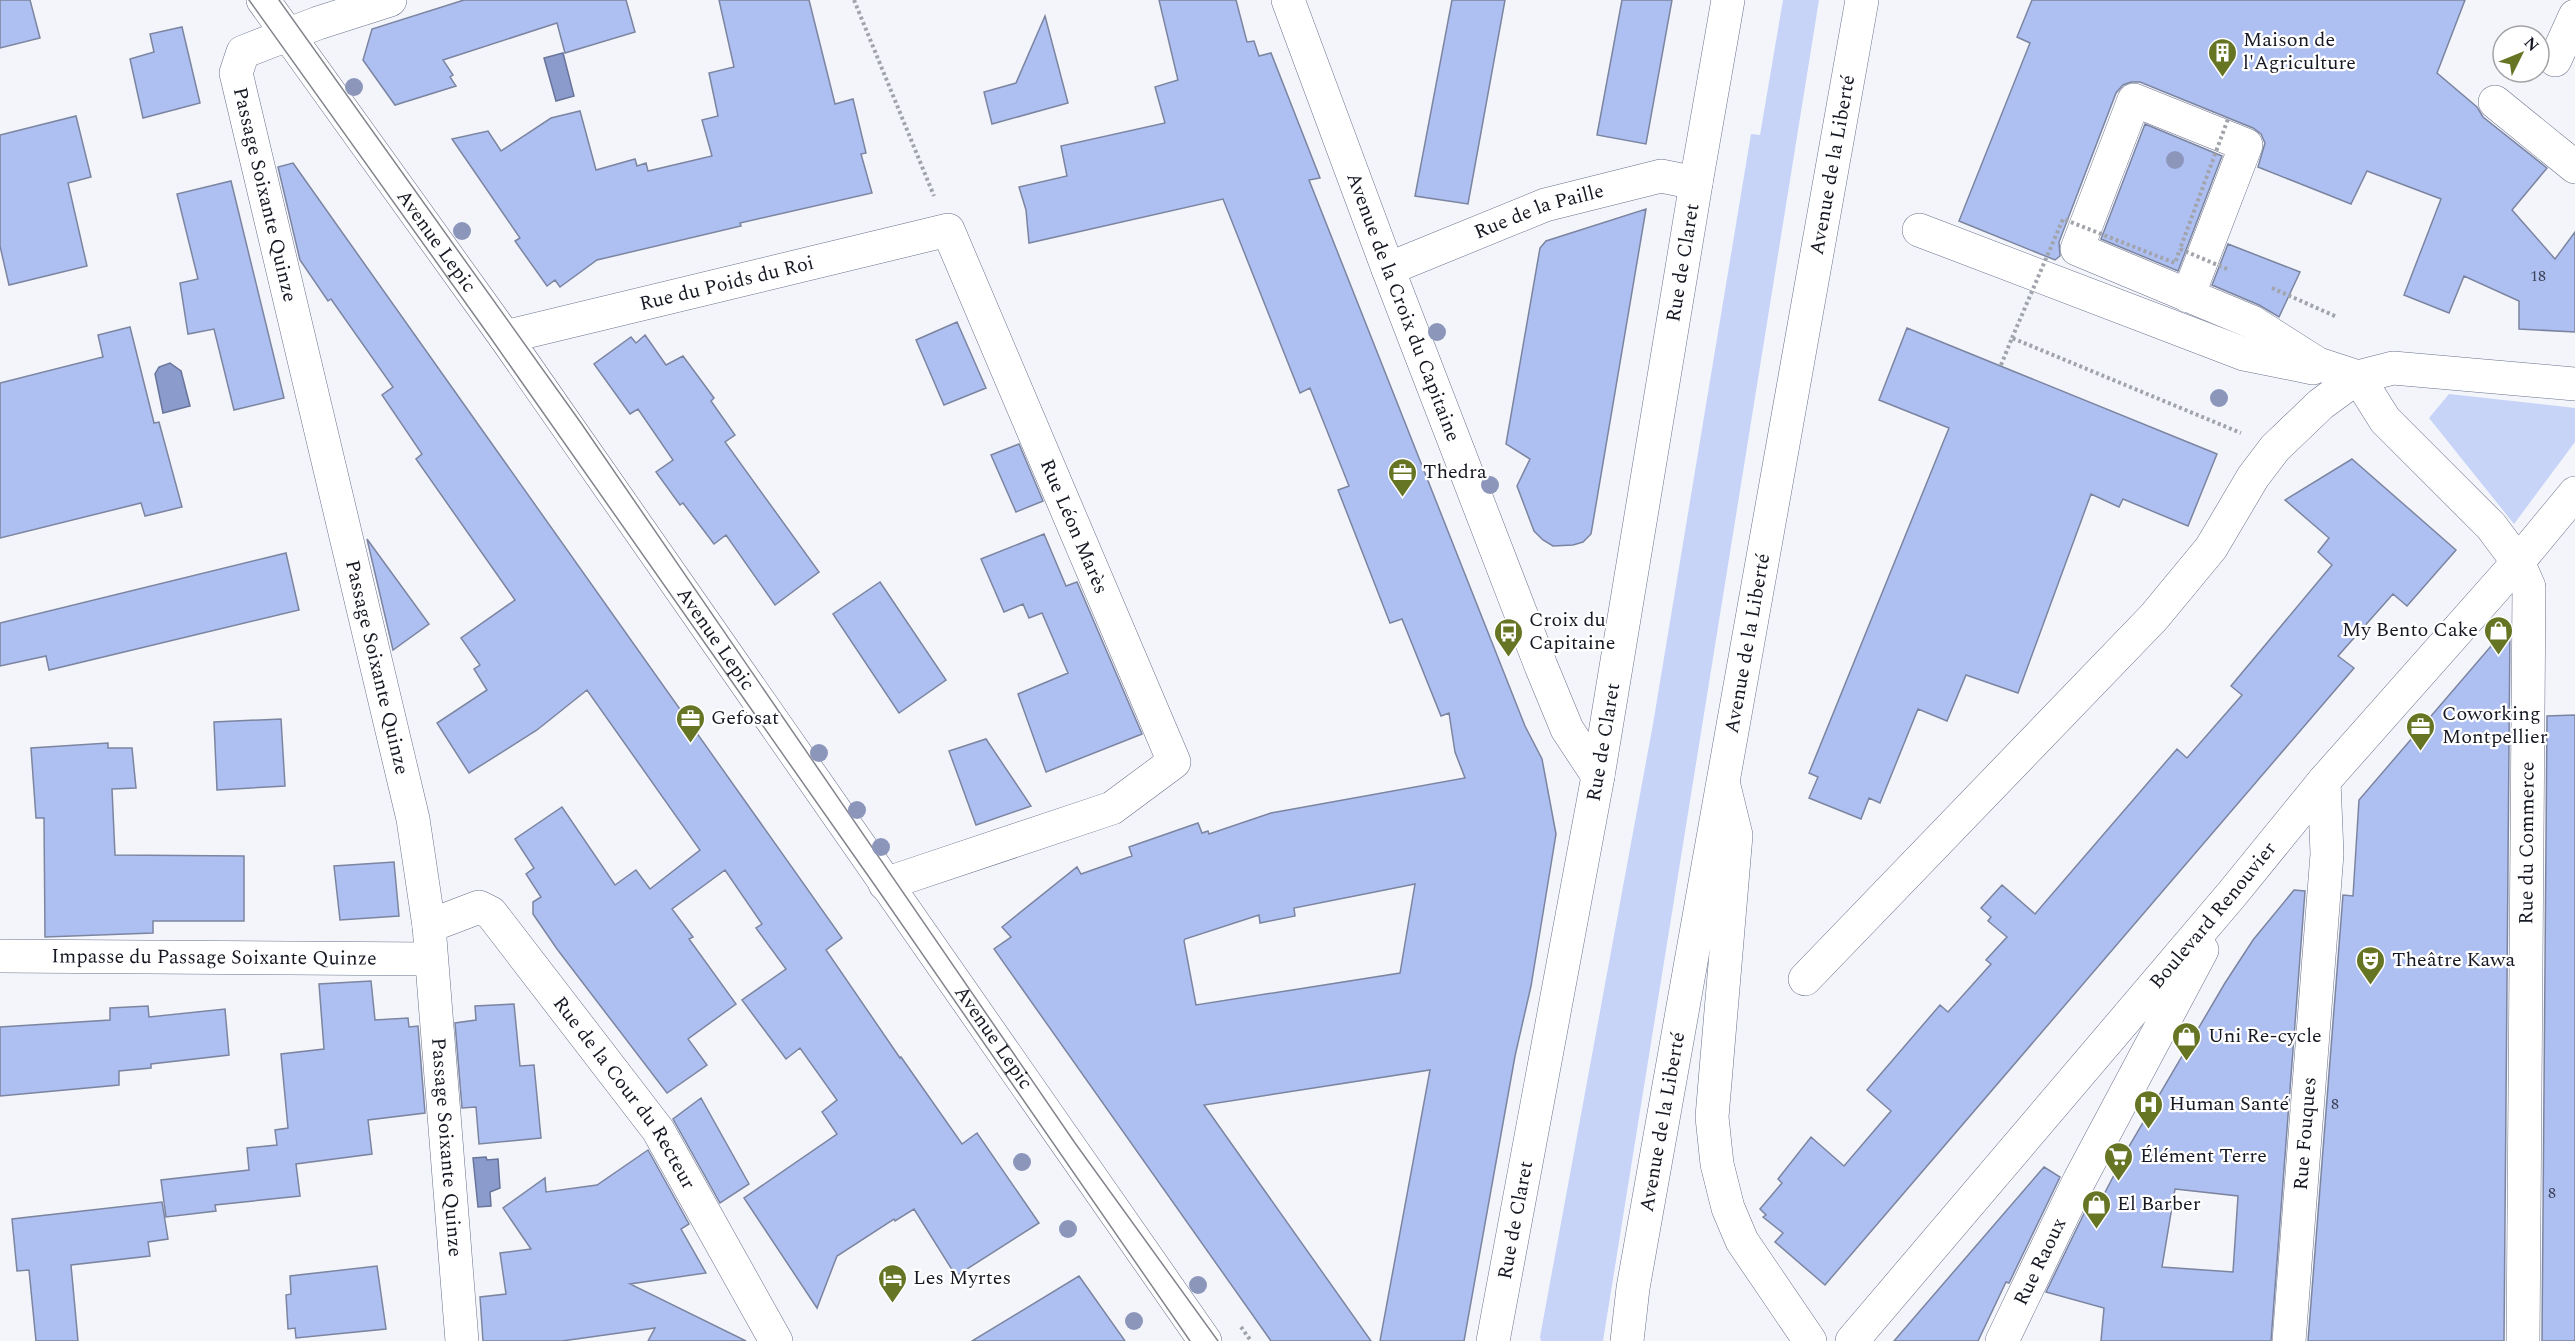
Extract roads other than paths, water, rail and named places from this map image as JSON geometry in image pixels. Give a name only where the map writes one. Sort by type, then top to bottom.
[{"type":"street","name":"Avenue Lepic","points":[[263,0],[505,336],[1205,1341]]},
{"type":"street","name":"Passage Soixante Quinze","points":[[390,0],[287,34],[243,52],[236,73],[413,819],[429,926],[462,1341]]},
{"type":"street","name":"Avenue de la Croix du Capitaine","points":[[1288,0],[1388,269],[1567,729],[1598,776]]},
{"type":"street","name":"Rue de Claret","points":[[1492,1341],[1598,776],[1695,183],[1728,0]]},
{"type":"street","name":"Avenue de la Liberté","points":[[1627,1341],[1633,1288],[1862,0]]},
{"type":"street","points":[[2555,60],[2575,16]]},
{"type":"street","points":[[2188,296],[2246,145],[2134,100],[2077,249],[2188,296],[2252,322],[2318,364],[2358,376]]},
{"type":"street","points":[[2495,102],[2575,167]]},
{"type":"street","name":"Rue de la Paille","points":[[1388,269],[1545,205],[1661,176],[1695,183]]},
{"type":"street","name":"Rue du Poids du Roi","points":[[505,336],[948,230]]},
{"type":"street","name":"Rue Léon Marès","points":[[885,884],[1112,808],[1174,762],[948,230]]},
{"type":"street","points":[[1919,230],[2244,354],[2358,376],[2393,368],[2575,384]]},
{"type":"street","points":[[1805,979],[2154,617],[2211,548],[2253,477],[2275,448],[2321,404],[2358,376]]},
{"type":"street","name":"Rue du Commerce","points":[[2358,376],[2385,420],[2491,526],[2518,562],[2529,587],[2523,1341]]},
{"type":"street","name":"Boulevard Renouvier","points":[[1852,1341],[2232,894],[2324,781],[2518,562],[2575,493]]},
{"type":"street","name":"Rue Fouques","points":[[2289,1341],[2327,854],[2324,781]]},
{"type":"street","points":[[1724,786],[1736,835],[1712,1117],[1717,1164],[1728,1208],[1742,1241],[1810,1341]]},
{"type":"street","name":"Rue Raoux","points":[[2002,1341],[2079,1181],[2232,894]]},
{"type":"street","name":"Rue de la Cour du Recteur","points":[[429,926],[479,907],[491,913],[658,1130],[776,1341]]},
{"type":"street","name":"Impasse du Passage Soixante Quinze","points":[[0,956],[430,959]]},
{"type":"tram line","points":[[249,0],[490,337],[876,887],[1190,1341]]},
{"type":"tram line","points":[[279,0],[581,423],[1075,1143],[1218,1341]]},
{"type":"place","name":"Maison de l'Agriculture","points":[[2222,78]]},
{"type":"place","name":"Thedra","points":[[1402,498]]},
{"type":"place","name":"My Bento Cake","points":[[2499,656]]},
{"type":"place","name":"Croix du Capitaine","points":[[1508,658]]},
{"type":"place","name":"Gefosat","points":[[690,744]]},
{"type":"place","name":"Coworking Montpellier","points":[[2421,752]]},
{"type":"place","name":"Theâtre Kawa","points":[[2371,986]]},
{"type":"place","name":"Uni Re-cycle","points":[[2187,1062]]},
{"type":"place","name":"Human Santé","points":[[2148,1130]]},
{"type":"place","name":"Élément Terre","points":[[2119,1182]]},
{"type":"place","name":"El Barber","points":[[2096,1230]]},
{"type":"place","name":"Les Myrtes","points":[[892,1304]]}]
